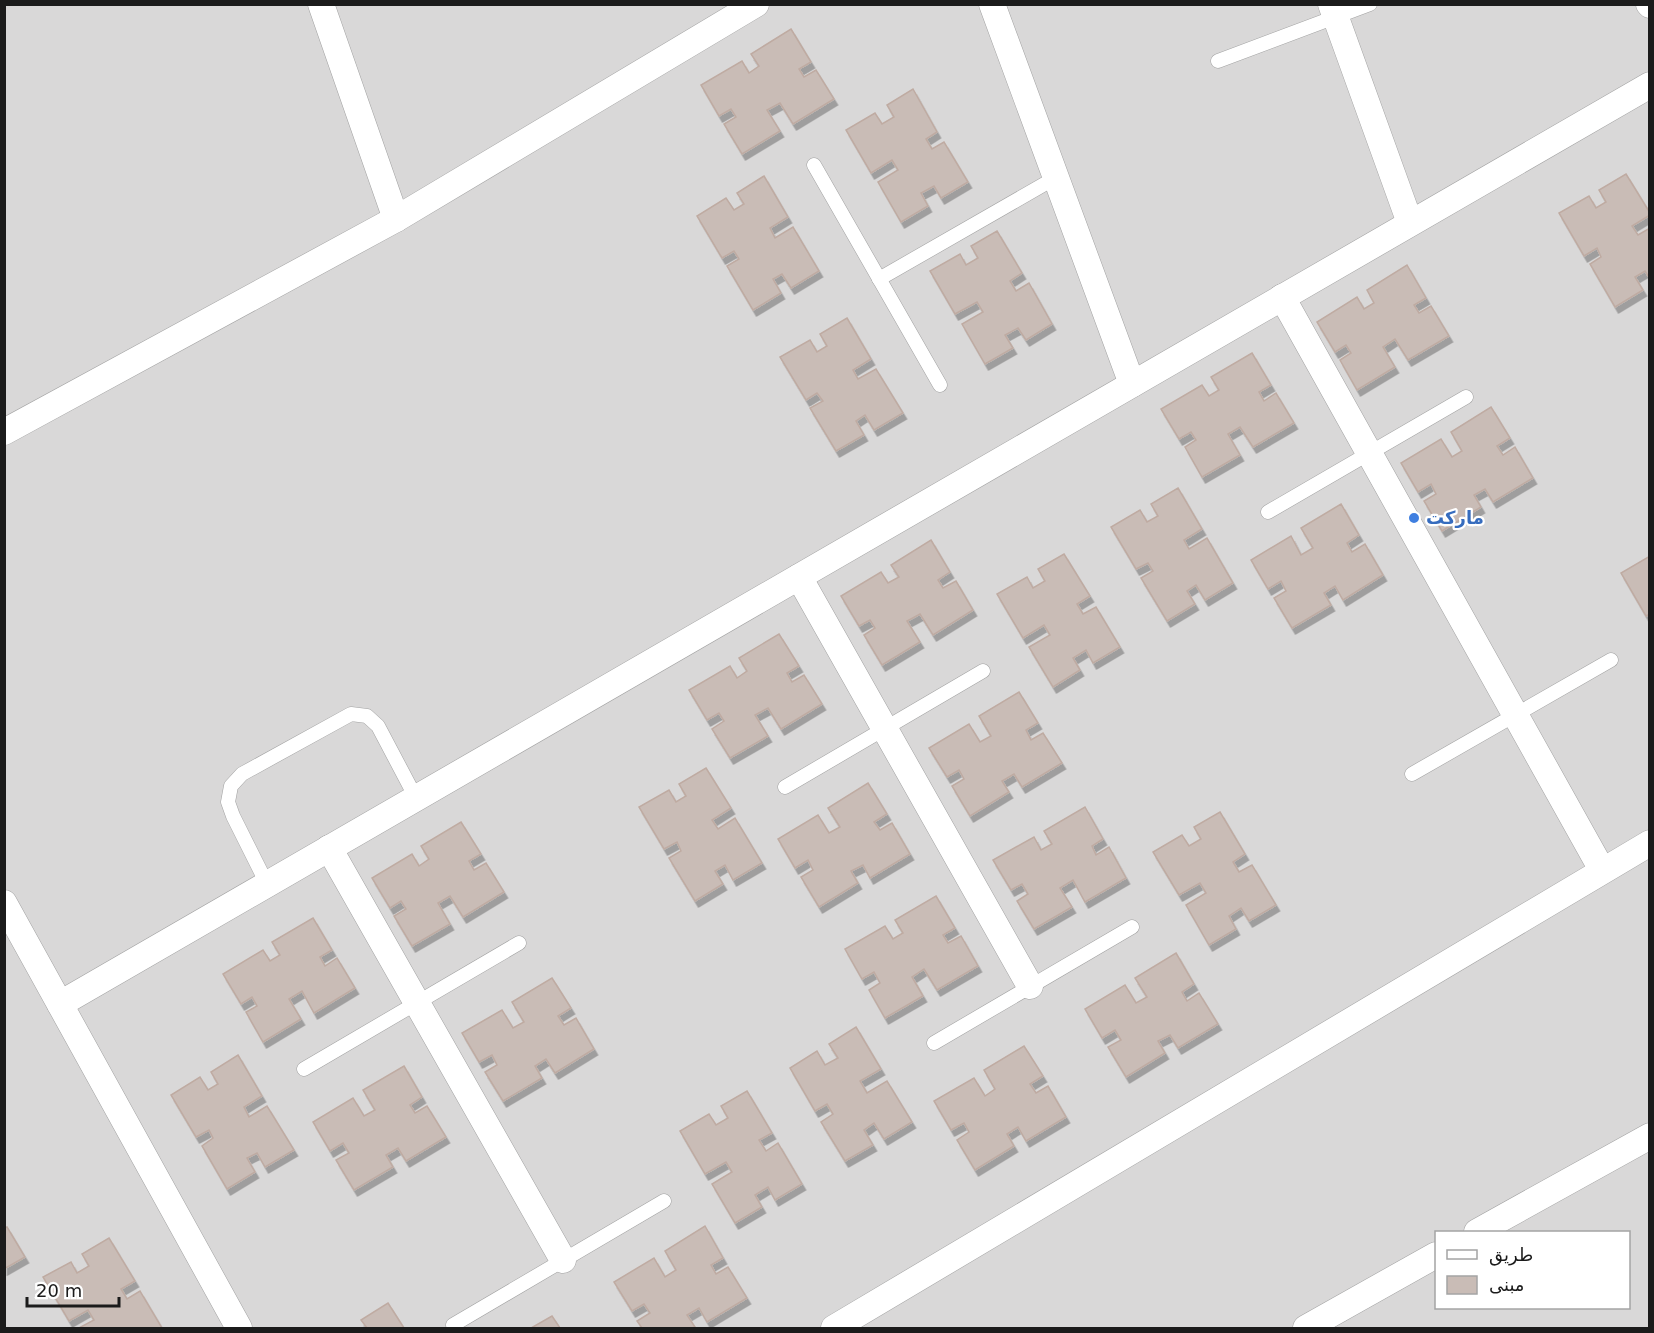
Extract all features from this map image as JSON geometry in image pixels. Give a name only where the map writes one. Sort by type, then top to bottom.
[{"type":"street","points":[[321,4],[396,219]]},
{"type":"street","points":[[4,432],[396,219],[756,4]]},
{"type":"street","points":[[992,4],[1132,384]]},
{"type":"street","points":[[1334,11],[1410,223]]},
{"type":"street","points":[[60,1004],[1650,85]]},
{"type":"street","points":[[1282,297],[1602,870]]},
{"type":"street","points":[[799,577],[1030,986]]},
{"type":"street","points":[[834,1329],[1650,843]]},
{"type":"street","points":[[329,848],[563,1260]]},
{"type":"street","points":[[4,903],[239,1329]]},
{"type":"street","points":[[1481,1231],[1650,1136]]},
{"type":"street","points":[[1306,1329],[1435,1256]]},
{"type":"lane","points":[[1218,61],[1334,11],[1370,4]]},
{"type":"lane","points":[[814,165],[940,385]]},
{"type":"lane","points":[[879,279],[1056,178]]},
{"type":"lane","points":[[1268,512],[1466,397]]},
{"type":"lane","points":[[1412,774],[1611,660]]},
{"type":"lane","points":[[785,787],[983,671]]},
{"type":"lane","points":[[267,884],[228,802],[231,786],[242,774],[351,714],[359,714],[367,716],[378,726],[416,798]]},
{"type":"lane","points":[[934,1043],[1132,927]]},
{"type":"lane","points":[[304,1069],[519,943]]},
{"type":"lane","points":[[453,1325],[664,1201]]},
{"type":"shaded area","points":[[5,5],[1649,5],[1649,1328],[5,1328]]},
{"type":"building","points":[[791,29],[811,62],[799,69],[804,77],[816,70],[834,99],[793,124],[780,103],[767,110],[780,131],[742,154],[724,124],[736,117],[731,109],[719,116],[701,85],[742,61],[749,73],[759,66],[751,54]]},
{"type":"building","points":[[913,89],[937,132],[926,139],[932,149],[944,142],[968,182],[941,198],[934,186],[921,193],[928,206],[901,222],[878,182],[898,170],[892,160],[871,173],[846,130],[875,113],[882,124],[894,117],[887,105]]},
{"type":"building","points":[[1626,174],[1650,213],[1632,226],[1638,235],[1650,228],[1650,279],[1645,271],[1635,277],[1643,290],[1615,307],[1590,264],[1601,257],[1597,248],[1584,256],[1559,213],[1589,196],[1596,208],[1606,202],[1599,190]]},
{"type":"building","points":[[764,176],[788,217],[770,228],[775,238],[793,227],[819,271],[791,288],[782,274],[773,279],[781,293],[753,310],[727,266],[739,259],[734,251],[722,258],[697,216],[726,198],[734,210],[744,204],[737,193]]},
{"type":"building","points":[[997,231],[1022,273],[1010,281],[1016,291],[1029,283],[1052,324],[1026,340],[1018,328],[1005,335],[1013,348],[985,364],[962,324],[983,312],[977,302],[955,314],[930,271],[960,254],[966,265],[978,258],[971,246]]},
{"type":"building","points":[[1407,265],[1426,298],[1414,305],[1419,313],[1431,306],[1449,336],[1408,360],[1395,339],[1383,347],[1395,367],[1357,390],[1340,360],[1351,353],[1346,345],[1335,352],[1317,322],[1357,297],[1364,309],[1374,303],[1367,290]]},
{"type":"building","points":[[847,318],[871,359],[853,370],[858,379],[876,369],[903,413],[874,430],[865,415],[856,421],[864,435],[836,451],[810,408],[823,401],[817,393],[806,400],[780,357],[810,340],[817,352],[827,346],[820,334]]},
{"type":"building","points":[[1252,353],[1271,385],[1259,392],[1264,401],[1276,393],[1294,423],[1253,447],[1240,427],[1228,434],[1240,455],[1202,477],[1185,447],[1196,440],[1191,432],[1179,439],[1161,409],[1202,385],[1209,396],[1219,390],[1211,377]]},
{"type":"building","points":[[1491,407],[1510,438],[1497,446],[1503,455],[1515,447],[1533,478],[1493,502],[1485,489],[1474,495],[1481,507],[1442,531],[1424,501],[1436,494],[1431,484],[1418,492],[1401,463],[1441,439],[1452,457],[1462,451],[1451,432]]},
{"type":"building","points":[[1178,488],[1202,529],[1184,540],[1189,549],[1207,538],[1233,583],[1205,600],[1196,585],[1187,591],[1195,604],[1167,621],[1141,578],[1153,571],[1148,563],[1136,569],[1111,527],[1140,510],[1147,522],[1158,516],[1151,504]]},
{"type":"building","points":[[1341,504],[1359,535],[1347,543],[1352,552],[1365,544],[1383,575],[1343,600],[1335,586],[1324,593],[1331,605],[1292,628],[1274,598],[1286,591],[1281,581],[1268,589],[1251,560],[1291,536],[1301,555],[1313,548],[1301,528]]},
{"type":"building","points":[[931,540],[950,572],[938,580],[943,588],[956,581],[973,610],[933,635],[920,614],[907,621],[920,642],[882,665],[864,635],[875,628],[870,620],[859,626],[841,596],[881,572],[888,583],[899,577],[891,565]]},
{"type":"building","points":[[1064,554],[1090,596],[1077,604],[1083,614],[1096,607],[1120,647],[1093,663],[1086,650],[1073,658],[1080,670],[1053,687],[1029,647],[1050,635],[1044,625],[1023,638],[997,594],[1027,577],[1033,588],[1045,581],[1038,569]]},
{"type":"building","points":[[1650,556],[1650,614],[1646,616],[1621,573]]},
{"type":"building","points":[[779,634],[799,666],[787,673],[792,682],[804,675],[822,704],[781,729],[768,708],[755,715],[768,736],[730,758],[712,729],[724,721],[719,713],[707,720],[689,690],[730,666],[737,678],[747,671],[739,658]]},
{"type":"building","points":[[1019,692],[1038,723],[1026,730],[1031,740],[1043,733],[1062,763],[1022,787],[1014,774],[1002,781],[1009,792],[970,816],[952,786],[964,779],[959,770],[947,777],[929,748],[969,724],[980,742],[991,736],[979,716]]},
{"type":"building","points":[[706,768],[731,808],[712,820],[718,829],[735,818],[762,863],[733,880],[725,865],[715,871],[723,884],[695,901],[669,858],[681,851],[677,842],[664,849],[639,807],[669,790],[676,802],[686,796],[679,784]]},
{"type":"building","points":[[868,783],[887,814],[874,822],[880,830],[892,823],[910,854],[870,878],[863,865],[851,871],[858,883],[819,907],[801,877],[813,870],[808,860],[795,868],[778,839],[818,815],[829,833],[840,827],[828,808]]},
{"type":"building","points":[[1085,807],[1103,839],[1092,846],[1096,855],[1109,847],[1126,878],[1085,902],[1073,880],[1060,888],[1072,907],[1034,929],[1017,901],[1028,894],[1022,884],[1011,890],[993,860],[1034,837],[1041,850],[1052,844],[1044,831]]},
{"type":"building","points":[[1220,812],[1245,854],[1233,862],[1239,872],[1252,865],[1276,905],[1249,921],[1241,908],[1229,916],[1236,929],[1209,945],[1186,905],[1206,893],[1200,883],[1179,895],[1153,852],[1182,835],[1189,846],[1201,839],[1194,827]]},
{"type":"building","points":[[461,822],[481,854],[469,861],[474,870],[486,863],[504,892],[463,917],[450,896],[438,903],[450,924],[412,946],[394,916],[406,909],[401,901],[390,908],[372,878],[412,854],[419,866],[429,859],[421,846]]},
{"type":"building","points":[[936,896],[955,928],[943,935],[948,943],[961,936],[978,966],[937,990],[924,969],[912,977],[923,996],[885,1018],[869,990],[880,983],[874,972],[862,979],[845,949],[885,926],[893,939],[903,933],[895,920]]},
{"type":"building","points":[[313,918],[332,950],[320,957],[325,966],[337,958],[355,988],[314,1013],[302,991],[289,999],[301,1019],[263,1042],[246,1012],[257,1006],[252,997],[241,1004],[223,974],[263,950],[270,961],[280,955],[272,942]]},
{"type":"building","points":[[1176,953],[1194,984],[1182,992],[1187,1001],[1199,993],[1218,1024],[1178,1048],[1170,1035],[1158,1041],[1165,1053],[1126,1077],[1108,1047],[1121,1040],[1115,1030],[1102,1038],[1085,1009],[1125,985],[1136,1003],[1147,997],[1135,978]]},
{"type":"building","points":[[552,978],[571,1008],[558,1016],[564,1025],[576,1018],[594,1049],[555,1073],[546,1059],[535,1066],[542,1078],[503,1101],[485,1072],[497,1065],[492,1055],[479,1062],[462,1033],[502,1010],[513,1028],[524,1022],[512,1002]]},
{"type":"building","points":[[856,1027],[881,1069],[860,1081],[867,1093],[887,1081],[912,1122],[884,1139],[874,1123],[864,1130],[873,1145],[845,1161],[821,1122],[833,1114],[827,1104],[815,1111],[790,1068],[817,1051],[825,1065],[838,1058],[829,1044]]},
{"type":"building","points":[[1024,1046],[1043,1076],[1030,1084],[1036,1093],[1048,1086],[1066,1117],[1026,1141],[1018,1127],[1007,1134],[1014,1146],[975,1170],[957,1140],[969,1132],[964,1123],[951,1130],[934,1101],[974,1078],[985,1096],[995,1089],[984,1070]]},
{"type":"building","points":[[238,1055],[262,1096],[244,1107],[249,1117],[267,1106],[294,1150],[265,1167],[257,1153],[247,1158],[255,1172],[227,1189],[202,1146],[213,1138],[209,1130],[196,1137],[171,1095],[200,1077],[208,1090],[218,1084],[211,1072]]},
{"type":"building","points":[[404,1066],[422,1097],[410,1105],[415,1113],[427,1106],[446,1137],[406,1161],[398,1148],[386,1155],[393,1167],[354,1190],[336,1160],[349,1153],[343,1143],[330,1151],[313,1122],[353,1098],[364,1116],[375,1110],[363,1090]]},
{"type":"building","points":[[747,1091],[772,1133],[759,1140],[766,1151],[778,1143],[802,1184],[775,1200],[768,1187],[755,1195],[762,1207],[735,1223],[712,1184],[732,1172],[726,1162],[705,1174],[680,1131],[709,1114],[716,1125],[728,1118],[721,1106]]},
{"type":"building","points":[[705,1226],[723,1258],[711,1265],[716,1274],[728,1267],[747,1298],[707,1322],[699,1308],[687,1315],[695,1327],[692,1328],[642,1328],[637,1321],[650,1313],[644,1304],[632,1311],[614,1282],[654,1258],[665,1277],[676,1270],[665,1251]]},
{"type":"building","points":[[7,1227],[25,1257],[4,1269],[4,1228]]},
{"type":"building","points":[[109,1238],[135,1281],[121,1289],[127,1299],[140,1291],[162,1328],[79,1328],[94,1320],[88,1310],[69,1321],[43,1277],[71,1262],[77,1273],[89,1266],[82,1254]]},
{"type":"building","points":[[388,1303],[404,1328],[367,1328],[361,1320]]},
{"type":"building","points":[[552,1316],[560,1328],[531,1328]]},
{"type":"place","name":"ماركت","points":[[1414,518]]}]
